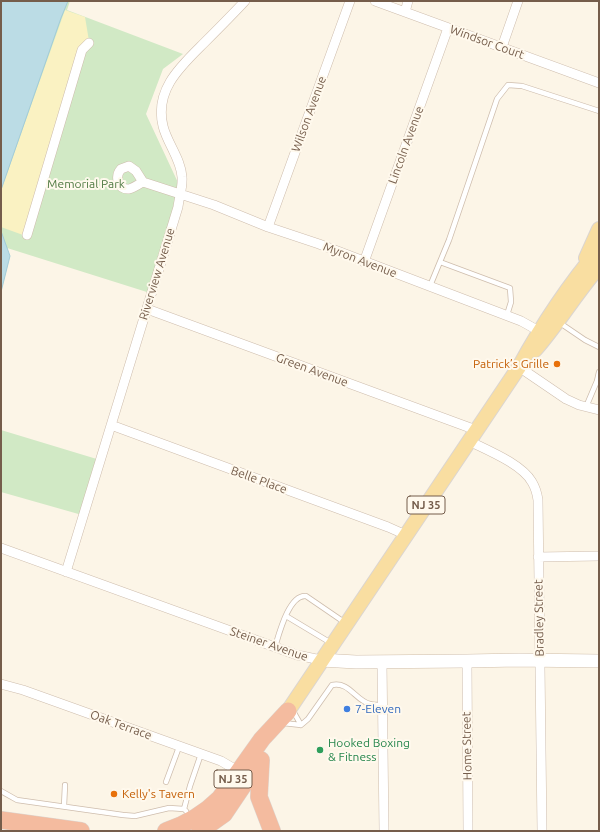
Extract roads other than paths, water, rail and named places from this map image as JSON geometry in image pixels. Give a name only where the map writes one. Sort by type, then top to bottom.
[{"type":"highway","name":"NJ 35","points":[[192,820],[224,814],[261,760],[287,713]]},
{"type":"highway","name":"NJ 35","points":[[166,831],[192,820],[203,813],[220,798],[262,739],[287,713]]},
{"type":"highway","points":[[261,760],[259,797],[272,831]]},
{"type":"highway","points":[[216,831],[224,814]]},
{"type":"highway","points":[[1,820],[81,831]]},
{"type":"main road","points":[[582,278],[599,228]]},
{"type":"main road","name":"NJ 35","points":[[519,367],[547,337],[558,321],[599,249]]},
{"type":"main road","points":[[582,278],[599,258]]},
{"type":"main road","name":"NJ 35","points":[[287,713],[332,643],[519,367],[539,331],[582,278],[599,267]]},
{"type":"street","name":"Riverview Avenue","points":[[66,572],[178,207],[182,177],[179,164],[166,137],[163,123],[162,107],[166,90],[177,71],[245,1]]},
{"type":"street","name":"Wilson Avenue","points":[[268,227],[350,1]]},
{"type":"street","name":"Windsor Court","points":[[375,1],[599,83]]},
{"type":"street","points":[[405,12],[408,1]]},
{"type":"street","points":[[502,47],[518,1]]},
{"type":"street","name":"Lincoln Avenue","points":[[364,262],[448,28]]},
{"type":"street","points":[[27,235],[82,50],[89,43]]},
{"type":"street","name":"Myron Avenue","points":[[143,182],[180,193],[268,227],[298,236],[521,320],[539,331]]},
{"type":"street","points":[[582,278],[590,281],[599,280]]},
{"type":"street","name":"Green Avenue","points":[[147,309],[417,407],[473,436]]},
{"type":"street","points":[[519,367],[566,400],[599,410]]},
{"type":"street","name":"Belle Place","points":[[111,425],[388,527],[406,535]]},
{"type":"street","name":"Bradley Street","points":[[473,436],[524,472],[532,481],[538,500],[542,831]]},
{"type":"street","name":"Steiner Avenue","points":[[1,548],[297,656],[321,660],[356,662],[540,660],[599,661]]},
{"type":"street","points":[[538,557],[599,556]]},
{"type":"street","name":"Home Street","points":[[467,661],[468,831]]},
{"type":"street","points":[[382,662],[384,831]]},
{"type":"street","name":"Oak Terrace","points":[[1,684],[23,690],[179,747],[222,761],[238,772]]},
{"type":"lane","points":[[430,286],[440,262],[497,99],[508,85],[522,86],[599,111]]},
{"type":"lane","points":[[440,262],[510,288],[511,302],[507,315]]},
{"type":"lane","points":[[558,321],[585,340],[599,347]]},
{"type":"lane","points":[[586,407],[597,381],[599,372]]},
{"type":"lane","points":[[275,647],[288,610],[298,598],[303,596],[306,596],[346,623]]},
{"type":"lane","points":[[286,616],[332,643]]},
{"type":"lane","points":[[301,725],[308,718],[332,685],[336,684],[343,686],[369,704],[382,705]]},
{"type":"lane","points":[[287,713],[301,725]]},
{"type":"lane","points":[[287,713],[301,725]]},
{"type":"lane","points":[[166,782],[179,747]]},
{"type":"lane","points":[[192,820],[190,786],[201,754]]},
{"type":"lane","points":[[64,806],[65,785]]},
{"type":"lane","points":[[1,790],[17,800],[135,816],[169,808],[192,820]]},
{"type":"water","points":[[1,1],[68,1],[1,190]]},
{"type":"water","points":[[1,231],[10,256],[1,292]]},
{"type":"place","name":"Patrick’s Grille","points":[[557,364]]},
{"type":"place","name":"7-Eleven","points":[[347,709]]},
{"type":"place","name":"Hooked Boxing & Fitness","points":[[320,750]]},
{"type":"place","name":"Kelly's Tavern","points":[[114,794]]},
{"type":"park label","name":"Memorial Park","points":[[86,184]]}]
